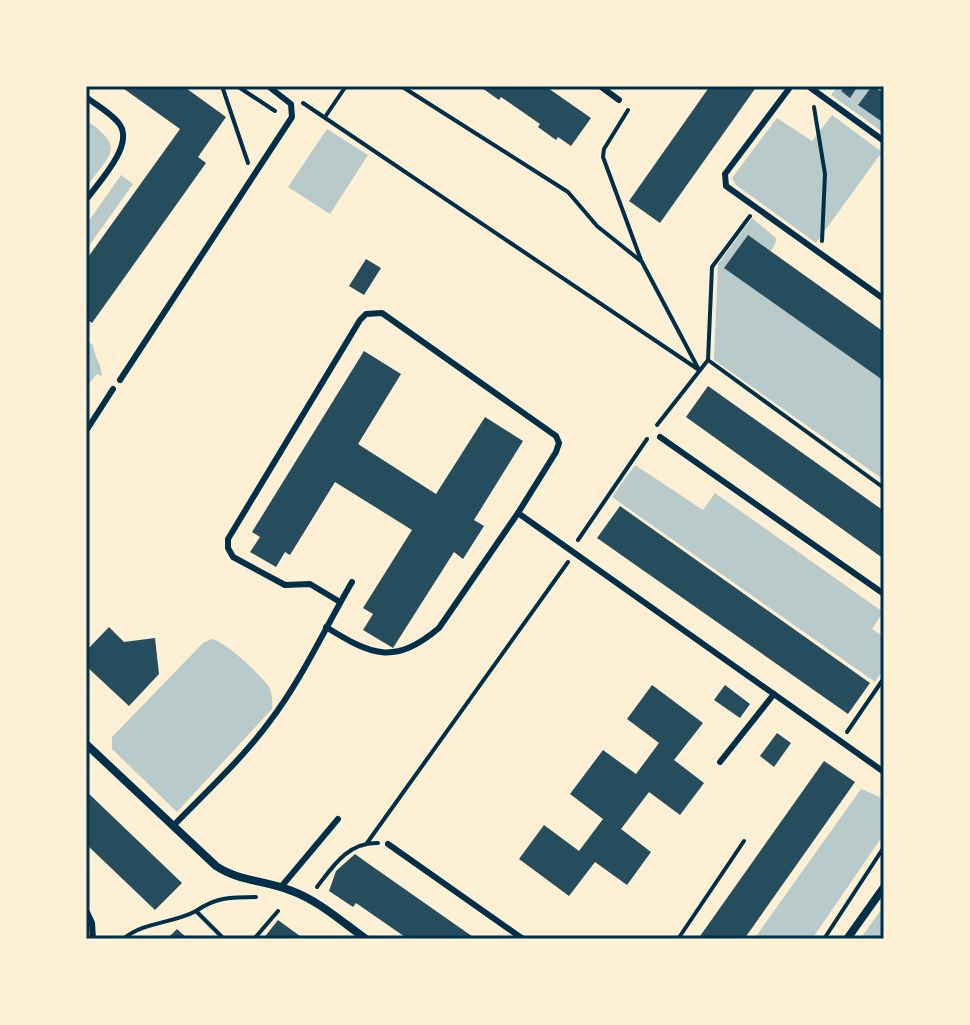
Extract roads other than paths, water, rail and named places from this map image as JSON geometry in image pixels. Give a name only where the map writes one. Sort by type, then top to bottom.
[{"type":"street","points":[[86,744],[204,856],[228,874],[313,896],[366,939]]},
{"type":"street","points":[[847,939],[884,887]]},
{"type":"lane","points":[[120,380],[290,120],[293,111],[291,104],[278,89],[268,86]]},
{"type":"lane","points":[[600,86],[619,100]]},
{"type":"lane","points":[[791,86],[725,174],[726,186],[884,299]]},
{"type":"lane","points":[[810,87],[884,141]]},
{"type":"lane","points":[[86,97],[119,123],[124,135],[123,148],[86,200]]},
{"type":"lane","points":[[326,627],[374,653],[396,653],[424,641],[439,628],[518,513],[559,443],[556,436],[382,313],[366,314],[228,539],[228,548],[233,557],[285,585],[310,584],[340,602]]},
{"type":"lane","points":[[86,431],[113,389]]},
{"type":"lane","points":[[660,437],[884,594]]},
{"type":"lane","points":[[518,513],[884,772]]},
{"type":"lane","points":[[173,826],[244,753],[270,721],[294,686],[352,582]]},
{"type":"lane","points":[[720,762],[774,694]]},
{"type":"lane","points":[[281,887],[338,819]]},
{"type":"lane","points":[[388,844],[523,939]]},
{"type":"lane","points":[[86,910],[92,923],[93,939]]}]
